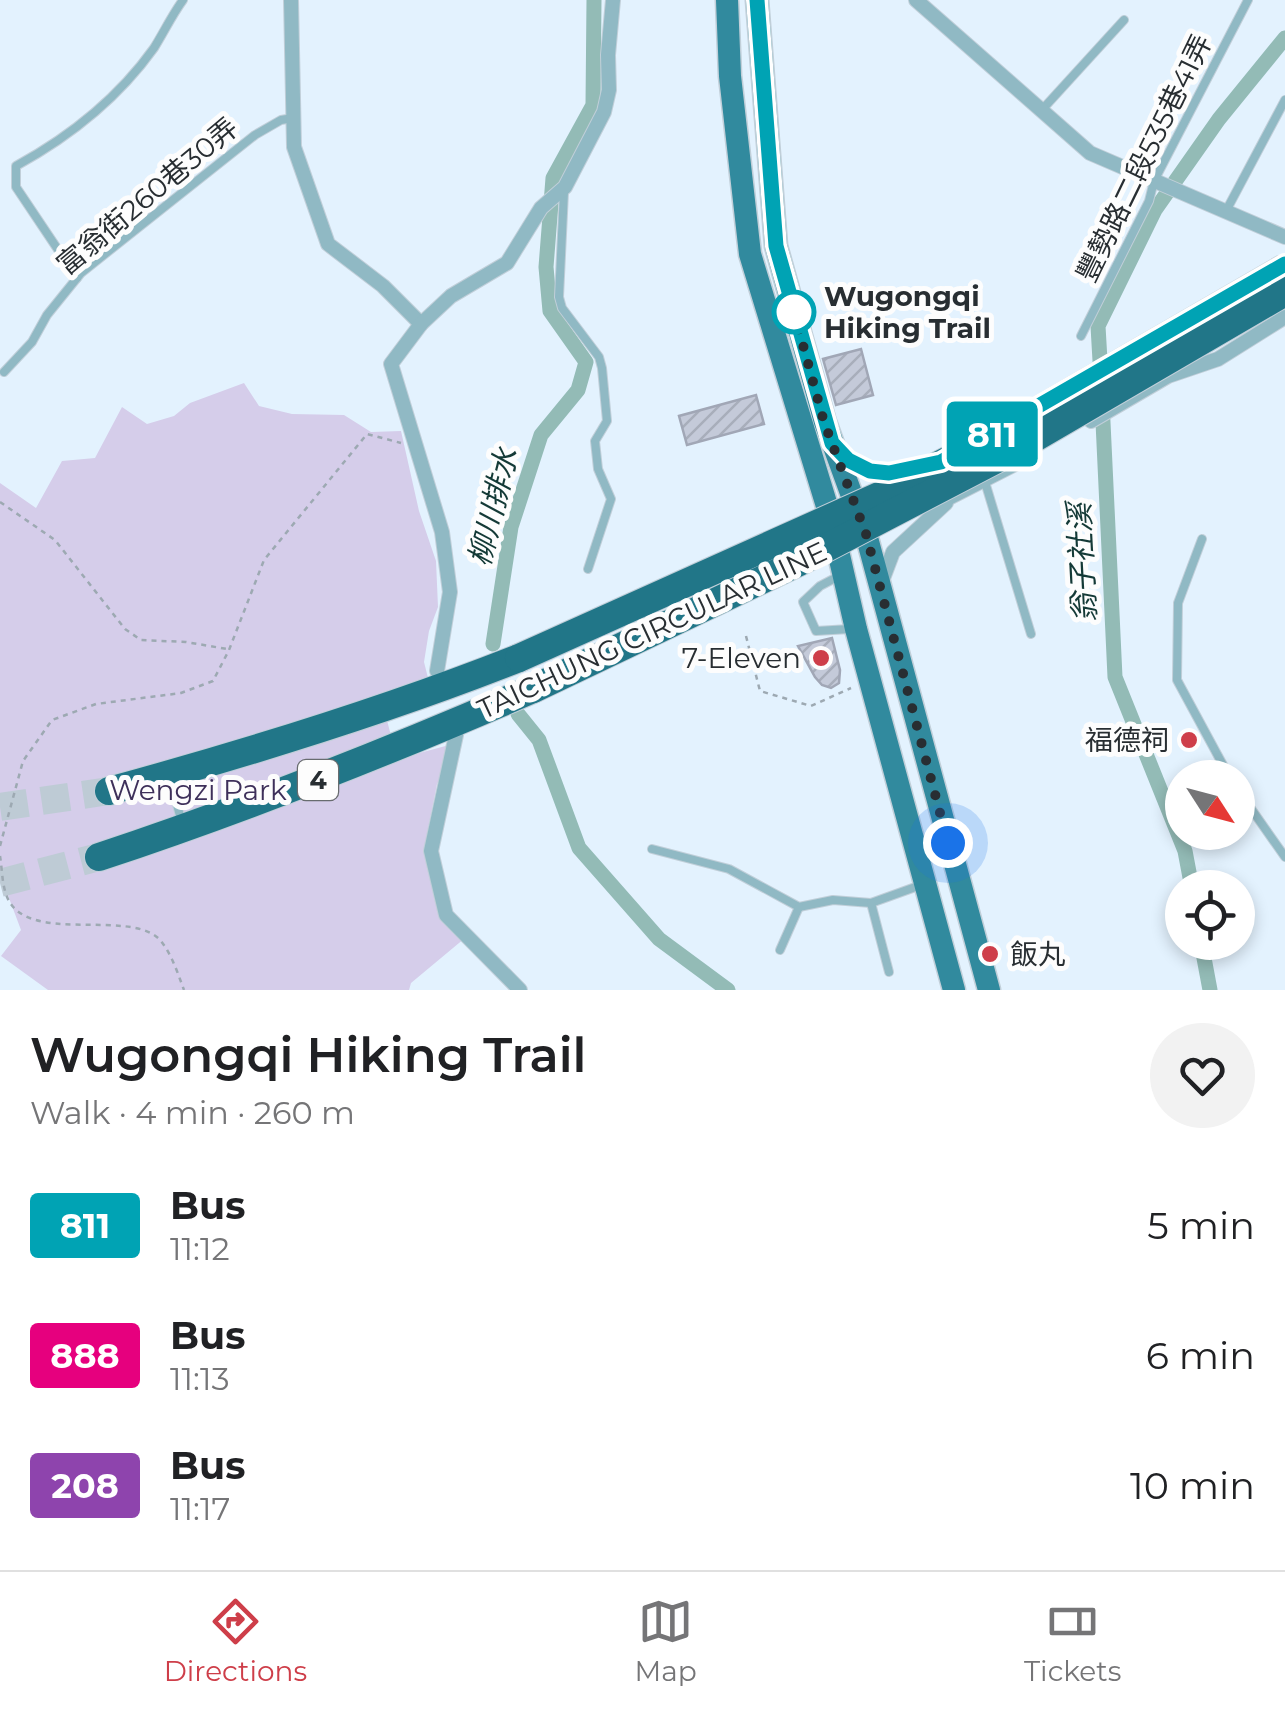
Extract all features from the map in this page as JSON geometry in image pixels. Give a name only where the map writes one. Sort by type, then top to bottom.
[{"type":"highway","name":"TAICHUNG CIRCULAR LINE","points":[[109,791],[376,712],[519,658],[888,492],[1000,433],[1285,266]]},
{"type":"highway","name":"TAICHUNG CIRCULAR LINE","points":[[98,857],[328,776],[533,688],[782,570],[1014,450],[1285,294]]},
{"type":"main road","points":[[726,0],[732,96],[750,254],[830,516],[856,628],[954,990]]},
{"type":"main road","points":[[757,0],[776,246],[832,443],[866,534],[989,990]]},
{"type":"street","points":[[290,0],[294,146],[328,244],[383,286],[421,324]]},
{"type":"street","points":[[436,671],[450,592],[442,532],[391,364],[421,324],[451,296],[507,263],[541,208],[564,188],[604,112],[609,90],[614,0]]},
{"type":"street","points":[[916,0],[1090,153],[1285,238]]},
{"type":"street","points":[[830,516],[941,462],[1285,266]]},
{"type":"street","points":[[1168,376],[1200,345],[1285,294]]},
{"type":"street","points":[[840,563],[866,534],[985,482],[1168,376],[1218,359],[1285,317]]},
{"type":"street","points":[[832,443],[848,460],[870,471],[889,473],[941,462]]},
{"type":"street","points":[[883,602],[883,574],[893,552],[952,498]]},
{"type":"street","points":[[456,735],[431,852],[446,915],[520,990]]},
{"type":"lane","points":[[77,278],[16,188],[16,166],[73,130],[108,100],[150,52],[182,0]]},
{"type":"lane","name":"豐勢路二段535巷41弄","points":[[1081,336],[1248,0]]},
{"type":"lane","points":[[1040,112],[1124,20]]},
{"type":"lane","points":[[1226,211],[1285,100]]},
{"type":"lane","name":"富翁街260巷30弄","points":[[4,372],[32,342],[47,315],[77,278],[256,134],[293,118]]},
{"type":"lane","points":[[564,188],[560,296],[562,308],[599,357],[607,422],[595,442],[598,469],[612,499],[588,569]]},
{"type":"lane","points":[[985,482],[1031,634]]},
{"type":"lane","points":[[1202,538],[1178,603],[1177,680],[1220,760]]},
{"type":"lane","points":[[840,563],[803,602],[816,631],[856,628]]},
{"type":"lane","points":[[169,775],[183,829]]},
{"type":"lane","points":[[1255,814],[1285,857]]},
{"type":"lane","points":[[652,850],[729,869],[799,907],[834,900],[871,902],[926,883]]},
{"type":"lane","points":[[871,902],[888,972]]},
{"type":"lane","points":[[780,950],[799,907]]},
{"type":"path","points":[[0,846],[23,761],[52,720],[96,704],[181,694],[213,680],[264,560],[367,434],[417,448]]},
{"type":"path","points":[[0,502],[55,540],[125,628],[141,640],[186,642],[229,650]]},
{"type":"path","points":[[746,636],[760,691],[811,706],[870,680]]},
{"type":"path","points":[[0,856],[6,898],[19,912],[36,920],[142,929],[160,939],[184,990]]},
{"type":"green space","name":"Wengzi Park","points":[[244,383],[259,406],[292,414],[344,415],[371,432],[401,431],[419,511],[436,561],[438,607],[424,662],[430,686],[382,701],[397,759],[453,744],[437,784],[425,844],[435,901],[444,922],[465,938],[411,983],[409,990],[48,990],[1,956],[21,930],[0,874],[0,483],[36,508],[62,461],[95,458],[122,407],[147,424],[174,416],[190,403]]},
{"type":"building","points":[[861,349],[873,395],[836,405],[823,359]]},
{"type":"building","points":[[756,395],[764,424],[687,445],[679,416]]},
{"type":"building","name":"7-Eleven","points":[[832,638],[840,670],[839,683],[831,688],[815,677],[798,646]]},
{"type":"waterway","name":"柳川排水","points":[[493,644],[511,527],[541,435],[578,390],[586,362],[550,311],[546,267],[553,178],[593,105],[594,0]]},
{"type":"waterway","name":"翁子社溪","points":[[1101,378],[1098,326],[1155,210],[1219,119],[1285,38]]},
{"type":"waterway","name":"翁子社溪","points":[[1102,401],[1115,677],[1185,851],[1189,870]]},
{"type":"waterway","points":[[518,714],[539,740],[579,848],[659,939],[728,990]]},
{"type":"waterway","name":"翁子社溪","points":[[1204,960],[1210,990]]},
{"type":"tunnel","points":[[0,807],[109,791]]},
{"type":"tunnel","points":[[0,883],[99,857]]},
{"type":"bus line","name":"811","points":[[757,0],[776,246],[824,422],[832,443],[856,465],[889,473],[941,462],[1285,264]]},
{"type":"place","name":"Wugongqi Hiking Trail","points":[[794,312]]},
{"type":"place","name":"7-Eleven","points":[[821,658]]},
{"type":"place","name":"福德祠","points":[[1189,740]]},
{"type":"place","name":"飯丸","points":[[990,954]]},
{"type":"route","points":[[794,312],[824,422],[866,534],[948,843]]}]
